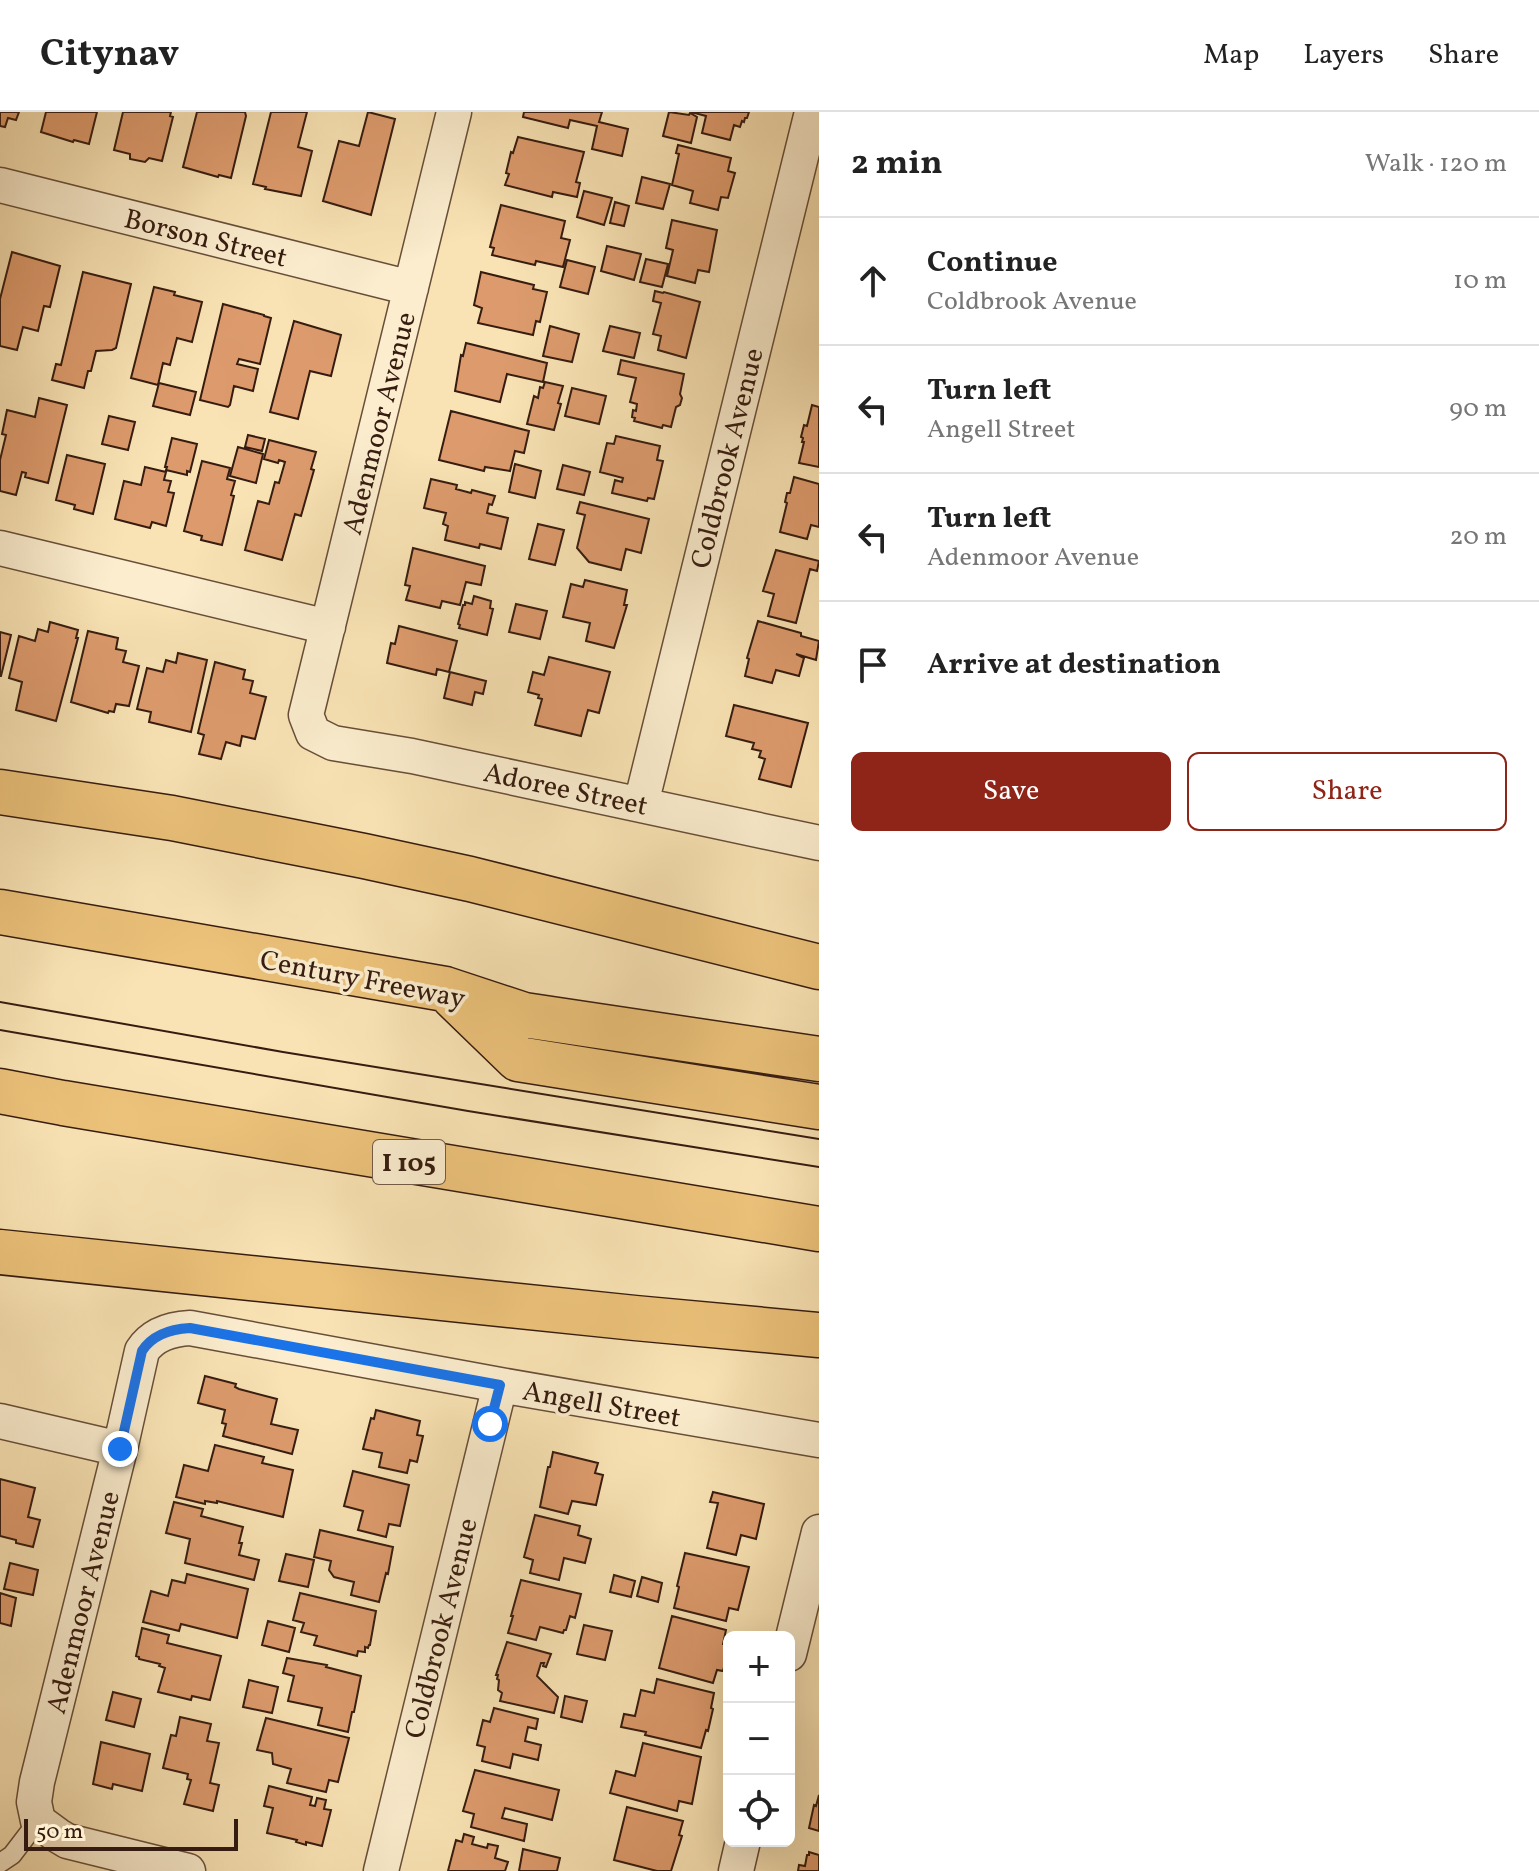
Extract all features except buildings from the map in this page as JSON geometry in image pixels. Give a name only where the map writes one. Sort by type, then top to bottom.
[{"type":"highway","points":[[0,792],[172,818],[379,859],[819,967]]},
{"type":"highway","name":"Century Freeway","points":[[0,912],[445,989],[524,1015],[819,1059]]},
{"type":"highway","points":[[445,989],[518,1059],[819,1107]]},
{"type":"highway","name":"I 105","points":[[0,1091],[819,1229]]},
{"type":"highway","points":[[0,1252],[819,1335]]},
{"type":"street","name":"Adenmoor Avenue","points":[[313,733],[306,715],[454,112]]},
{"type":"street","name":"Coldbrook Avenue","points":[[641,804],[812,112]]},
{"type":"street","name":"Borson Street","points":[[0,185],[411,288]]},
{"type":"street","points":[[0,548],[328,627]]},
{"type":"street","name":"Adoree Street","points":[[313,733],[333,743],[412,756],[819,843]]},
{"type":"street","name":"Angell Street","points":[[152,1340],[170,1331],[190,1328],[819,1440]]},
{"type":"street","name":"Adenmoor Avenue","points":[[38,1821],[34,1802],[37,1782],[142,1351],[152,1340]]},
{"type":"street","name":"Coldbrook Avenue","points":[[381,1871],[500,1385]]},
{"type":"street","points":[[0,1421],[120,1449]]},
{"type":"street","points":[[795,1631],[819,1532]]},
{"type":"street","points":[[38,1821],[57,1835],[79,1845],[188,1871]]},
{"type":"street","points":[[736,1871],[742,1847]]},
{"type":"lane","points":[[0,1863],[12,1855],[38,1821]]},
{"type":"tram line","points":[[0,1002],[283,1052],[819,1139]]},
{"type":"tram line","points":[[0,1030],[468,1111],[819,1167]]},
{"type":"route","points":[[120,1449],[142,1351],[161,1334],[180,1328],[500,1385],[490,1424]]}]
